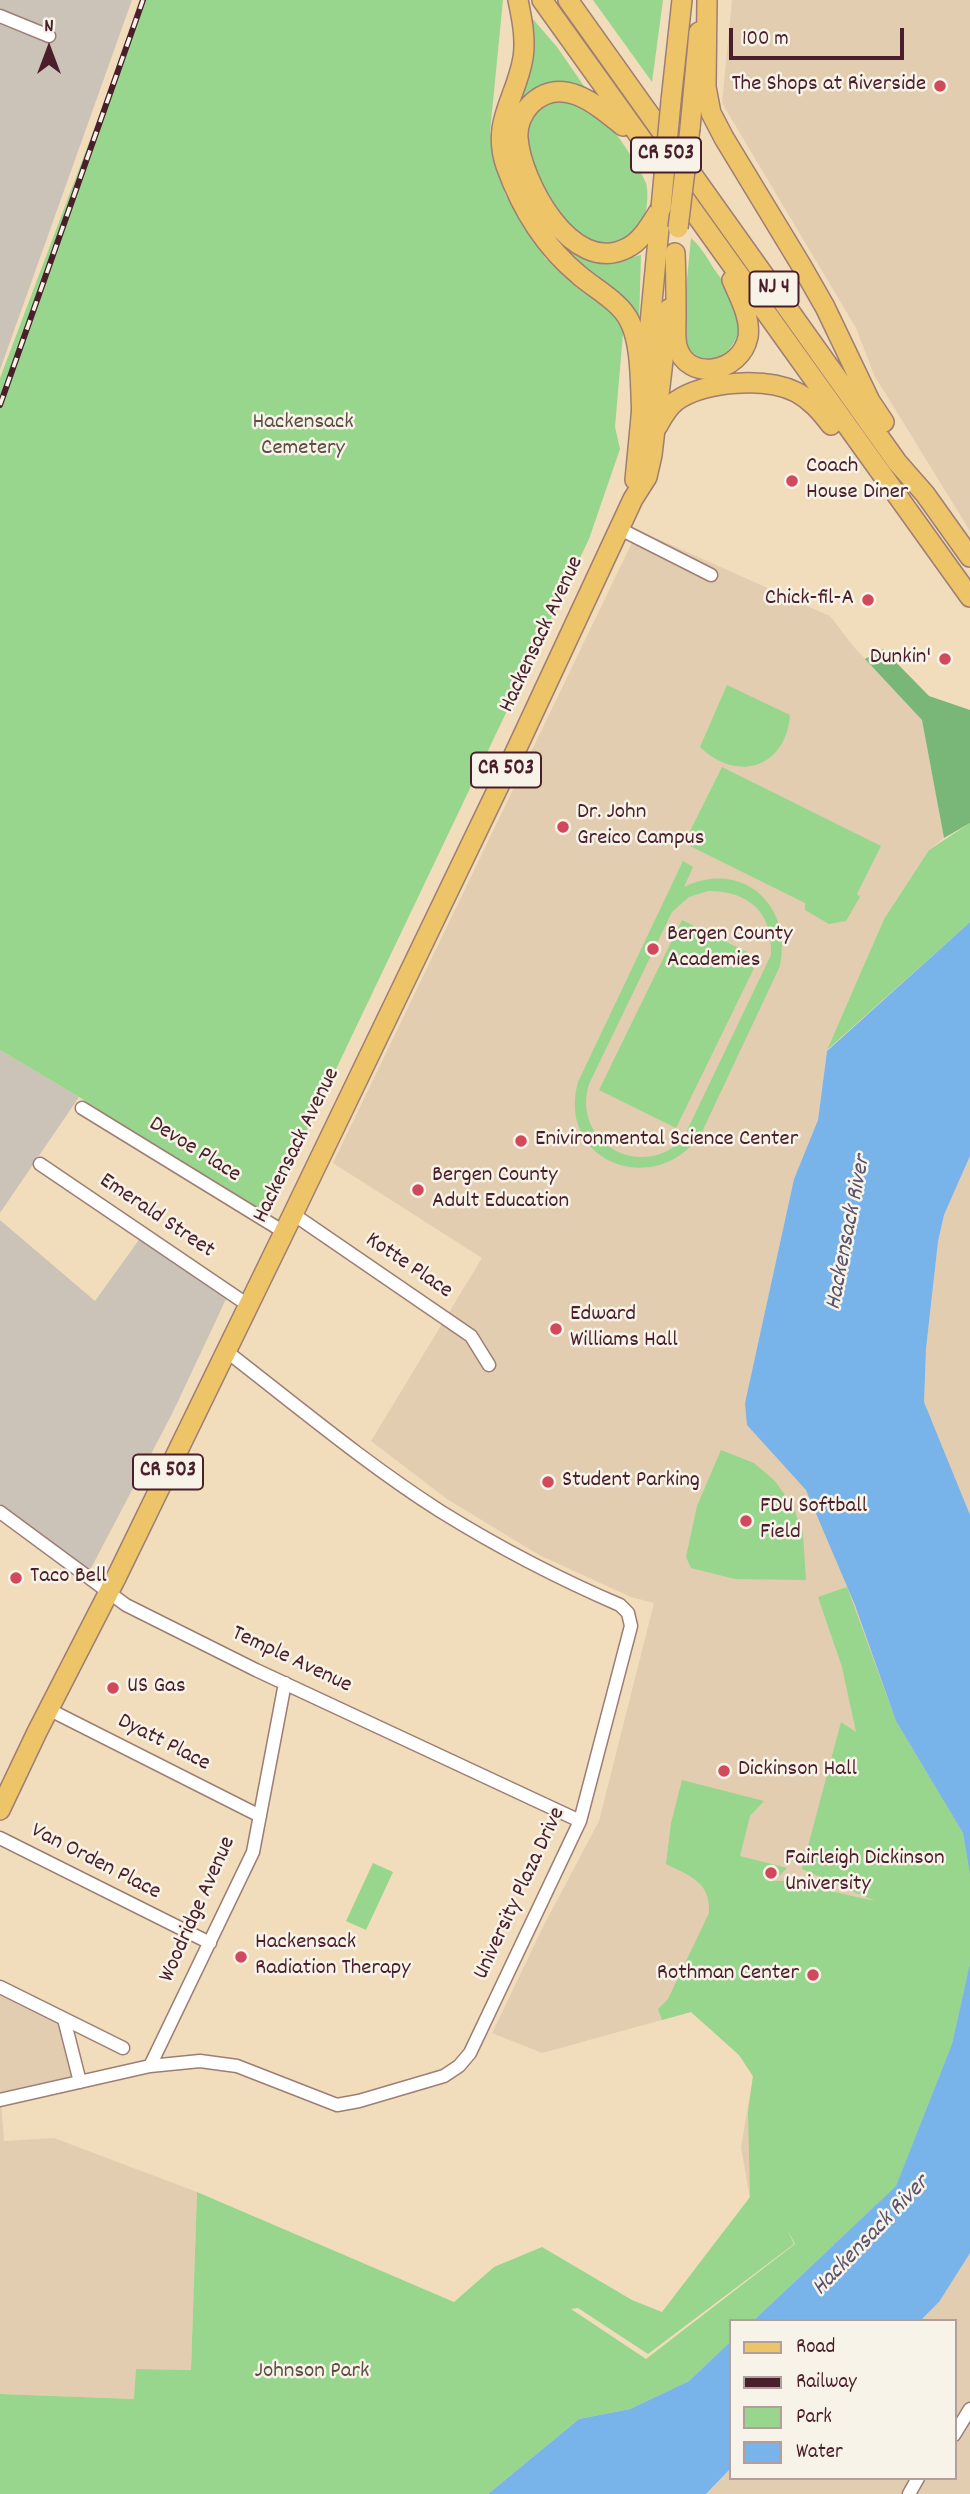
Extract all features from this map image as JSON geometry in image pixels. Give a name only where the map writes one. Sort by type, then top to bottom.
[{"type":"main road","points":[[518,0],[523,56],[503,118],[500,137],[505,163],[521,201],[547,243],[578,274],[622,310],[631,322],[649,422],[673,403],[693,394],[732,384],[772,385],[794,391],[812,402],[880,473]]},
{"type":"main road","name":"NJ 4","points":[[542,0],[970,597]]},
{"type":"main road","name":"NJ 4","points":[[568,0],[897,462],[925,494],[970,557]]},
{"type":"main road","points":[[580,0],[594,37]]},
{"type":"main road","name":"Hackensack Avenue","points":[[649,422],[661,208],[682,0]]},
{"type":"main road","points":[[705,0],[706,87],[715,120],[825,307],[870,401],[924,479],[925,494]]},
{"type":"main road","name":"Hackensack Avenue","points":[[0,1810],[48,1709],[109,1593],[288,1223],[633,499],[649,422],[675,253],[705,0]]},
{"type":"main road","points":[[643,142],[594,103],[575,93],[564,91],[545,94],[530,105],[520,120],[518,133],[526,171],[547,212],[565,235],[584,247],[610,253],[626,249],[645,231],[661,208]]},
{"type":"main road","points":[[675,253],[677,346],[685,359],[696,366],[720,369],[737,359],[748,336],[744,309],[718,247]]},
{"type":"street","points":[[0,16],[50,36]]},
{"type":"street","points":[[620,529],[711,575]]},
{"type":"street","name":"Devoe Place","points":[[82,1108],[288,1223]]},
{"type":"street","name":"Emerald Street","points":[[40,1164],[248,1305]]},
{"type":"street","name":"Kotte Place","points":[[288,1223],[471,1336],[489,1365]]},
{"type":"street","name":"University Plaza Drive","points":[[0,2100],[150,2066],[200,2061],[237,2066],[337,2105],[444,2076],[459,2066],[470,2053],[580,1821],[631,1626],[628,1613],[620,1605],[572,1585],[507,1551],[438,1509],[390,1476],[226,1351]]},
{"type":"street","name":"Temple Avenue","points":[[0,1512],[137,1611],[580,1821]]},
{"type":"street","name":"Woodridge Avenue","points":[[150,2066],[253,1852],[285,1683]]},
{"type":"street","name":"Dyatt Place","points":[[48,1709],[260,1816]]},
{"type":"street","name":"Van Orden Place","points":[[0,1838],[210,1943]]},
{"type":"street","points":[[0,1987],[123,2048]]},
{"type":"street","points":[[64,2018],[80,2082]]},
{"type":"street","points":[[956,2432],[970,2409]]},
{"type":"shaded area","points":[[0,0],[132,0],[0,370]]},
{"type":"shaded area","points":[[732,0],[970,0],[970,531],[874,375],[856,328],[722,103]]},
{"type":"shaded area","points":[[638,530],[830,616],[854,647],[922,719],[944,838],[929,850],[884,919],[827,1050],[818,1120],[794,1179],[745,1403],[923,1402],[938,1242],[944,1215],[970,1156],[970,2494],[706,2494],[729,2470],[729,2480],[956,2480],[956,2319],[922,2319],[939,2302],[750,2199],[741,2147],[753,2077],[739,2055],[691,2012],[542,2053],[492,2033],[544,1925],[599,1821],[654,1603],[631,1597],[539,1555],[447,1499],[371,1441],[482,1258],[333,1163]]},
{"type":"shaded area","points":[[0,1050],[79,1097],[0,1213]]},
{"type":"shaded area","points":[[0,1220],[95,1301],[141,1237],[227,1297],[172,1414],[89,1572],[0,1504]]},
{"type":"shaded area","points":[[0,1987],[64,2019],[80,2082],[1,2100],[4,2141],[54,2138],[197,2192],[191,2370],[136,2369],[135,2399],[0,2394]]},
{"type":"green space","name":"Hackensack Cemetery","points":[[143,0],[503,0],[490,132],[505,194],[546,259],[624,322],[615,427],[620,449],[589,539],[264,1220],[79,1097],[0,1050],[0,378]]},
{"type":"green space","points":[[593,0],[663,0],[652,82]]},
{"type":"green space","points":[[532,18],[557,47],[586,89],[547,87],[532,92],[515,106],[533,35]]},
{"type":"green space","points":[[553,99],[590,106],[596,111],[630,153],[642,175],[647,193],[645,216],[639,228],[627,238],[616,243],[600,244],[585,239],[560,216],[550,201],[535,170],[526,133],[532,117]]},
{"type":"green space","points":[[691,238],[736,300],[739,310],[740,327],[735,341],[727,351],[706,359],[696,355],[687,346],[682,330]]},
{"type":"green space","points":[[572,249],[592,259],[613,262],[641,255],[639,322],[567,254]]},
{"type":"green space","points":[[883,649],[929,696],[970,710],[970,823],[944,838],[922,720],[865,659]]},
{"type":"green space","points":[[727,685],[790,715],[787,733],[770,758],[744,767],[729,765],[700,747]]},
{"type":"green space","points":[[722,767],[881,846],[857,894],[860,897],[846,921],[829,924],[805,910],[805,903],[684,843]]},
{"type":"green space","points":[[970,823],[970,922],[827,1050],[884,919],[929,850]]},
{"type":"green space","points":[[683,861],[693,867],[684,887],[705,880],[725,879],[743,884],[759,893],[771,907],[779,924],[782,944],[780,966],[701,1134],[682,1154],[659,1165],[636,1168],[614,1163],[595,1151],[581,1133],[575,1110],[578,1082]],"holes":[[[708,891],[723,892],[747,900],[763,916],[771,940],[771,955],[683,1139],[666,1151],[648,1157],[630,1156],[614,1149],[600,1138],[590,1123],[586,1105],[589,1084],[672,912],[689,897]]]},
{"type":"green space","points":[[682,920],[759,958],[676,1128],[599,1090]]},
{"type":"green space","name":"FDU Softball Field","points":[[721,1450],[754,1463],[775,1481],[794,1508],[803,1534],[806,1580],[735,1579],[691,1568],[686,1557],[697,1506]]},
{"type":"green space","name":"Johnson Park","points":[[847,1587],[896,1721],[963,1833],[970,1875],[970,1963],[952,2044],[896,2186],[755,2319],[729,2319],[729,2343],[689,2381],[630,2409],[579,2419],[488,2494],[0,2494],[0,2394],[134,2399],[136,2369],[191,2370],[197,2192],[454,2302],[494,2267],[542,2247],[632,2300],[662,2312],[750,2197],[748,2112],[753,2076],[739,2055],[691,2012],[662,2020],[658,2009],[668,1999],[709,1913],[709,1902],[703,1887],[691,1877],[666,1864],[671,1823],[682,1780],[764,1801],[750,1816],[740,1856],[787,1868],[774,1881],[785,1881],[875,1901],[802,1869],[841,1722],[856,1732],[842,1667],[818,1597]],"holes":[[[787,2229],[795,2244],[646,2359],[571,2309],[578,2308],[648,2354],[794,2244]]]},
{"type":"green space","points":[[373,1863],[393,1872],[366,1930],[346,1921]]},
{"type":"water","name":"Hackensack River","points":[[970,922],[970,1156],[944,1215],[938,1242],[926,1349],[924,1402],[970,1515],[970,1875],[963,1833],[896,1721],[855,1605],[806,1490],[747,1425],[745,1403],[794,1179],[818,1120],[827,1051]]},
{"type":"water","name":"Hackensack River","points":[[970,1963],[970,2253],[939,2302],[922,2319],[755,2319],[896,2186],[952,2044]]},
{"type":"water","points":[[729,2343],[729,2470],[706,2494],[488,2494],[579,2419],[630,2409],[689,2381]]},
{"type":"railway","points":[[0,405],[143,0]]},
{"type":"place","name":"The Shops at Riverside","points":[[940,86]]},
{"type":"place","name":"Coach House Diner","points":[[792,481]]},
{"type":"place","name":"Chick-fil-A","points":[[868,600]]},
{"type":"place","name":"Dunkin'","points":[[945,659]]},
{"type":"place","name":"Dr. John Greico Campus","points":[[563,827]]},
{"type":"place","name":"Bergen County Academies","points":[[653,949]]},
{"type":"place","name":"Enivironmental Science Center","points":[[521,1141]]},
{"type":"place","name":"Bergen County Adult Education","points":[[418,1190]]},
{"type":"place","name":"Edward Williams Hall","points":[[556,1329]]},
{"type":"place","name":"Student Parking","points":[[548,1482]]},
{"type":"place","name":"FDU Softball Field","points":[[746,1521]]},
{"type":"place","name":"Taco Bell","points":[[16,1578]]},
{"type":"place","name":"US Gas","points":[[113,1688]]},
{"type":"place","name":"Dickinson Hall","points":[[724,1771]]},
{"type":"place","name":"Fairleigh Dickinson University","points":[[771,1873]]},
{"type":"place","name":"Hackensack Radiation Therapy","points":[[241,1957]]},
{"type":"place","name":"Rothman Center","points":[[813,1975]]}]
